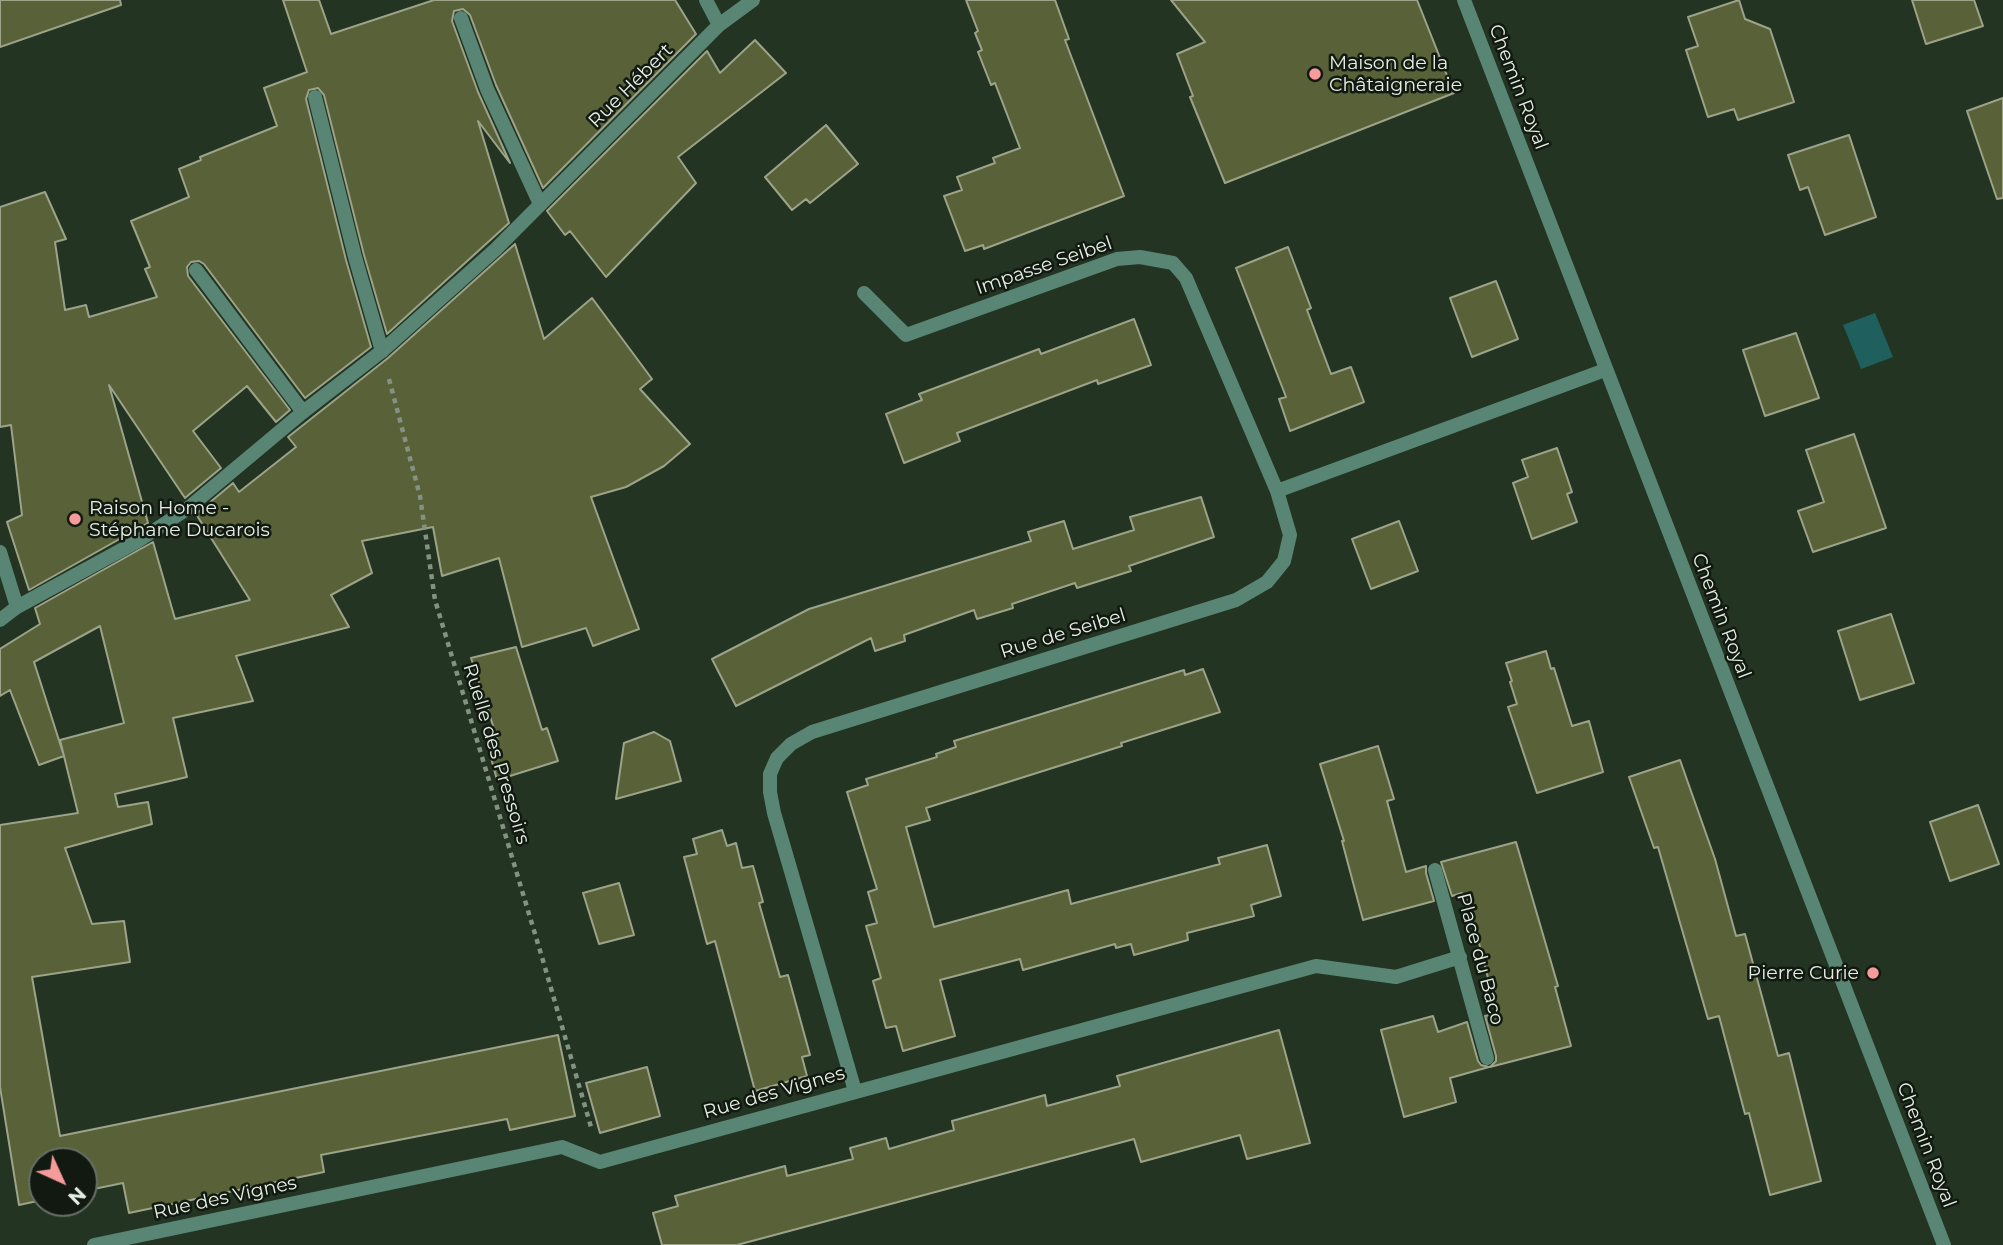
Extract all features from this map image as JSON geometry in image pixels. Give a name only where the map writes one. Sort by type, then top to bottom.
[{"type":"street","points":[[706,0],[719,26]]},
{"type":"street","name":"Rue Hébert","points":[[0,620],[17,607],[138,541],[187,509],[303,412],[382,351],[496,248],[719,26],[753,0]]},
{"type":"street","name":"Chemin Royal","points":[[1464,0],[1944,1245]]},
{"type":"street","points":[[461,18],[487,89],[540,204]]},
{"type":"street","points":[[314,97],[382,351]]},
{"type":"street","name":"Impasse Seibel","points":[[864,293],[906,335],[1116,259],[1140,257],[1173,263],[1186,278],[1277,491]]},
{"type":"street","points":[[196,270],[303,412]]},
{"type":"street","points":[[1277,491],[1605,370]]},
{"type":"street","name":"Rue de Seibel","points":[[855,1091],[774,813],[770,774],[777,758],[791,744],[812,732],[1236,600],[1267,582],[1284,561],[1290,535],[1277,491]]},
{"type":"street","points":[[0,552],[17,607]]},
{"type":"street","name":"Place du Baco","points":[[1435,870],[1487,1058]]},
{"type":"street","name":"Rue des Vignes","points":[[94,1245],[562,1147],[600,1162],[1315,966],[1396,977],[1460,957]]},
{"type":"path","name":"Ruelle des Pressoirs","points":[[382,351],[420,496],[435,600],[600,1162]]},
{"type":"water","points":[[1875,313],[1893,357],[1861,369],[1843,325]]},
{"type":"building","points":[[0,0],[120,0],[121,5],[0,47]]},
{"type":"building","points":[[283,0],[319,0],[331,34],[434,0],[675,0],[696,34],[543,188],[496,85],[470,15],[463,9],[454,11],[452,21],[478,92],[510,163],[478,121],[509,223],[387,334],[364,255],[324,95],[318,88],[309,90],[306,99],[346,260],[371,347],[305,398],[204,264],[199,261],[191,262],[187,267],[188,276],[290,410],[276,422],[247,386],[193,431],[221,468],[185,498],[109,385],[148,523],[29,590],[7,522],[22,515],[11,425],[0,427],[0,207],[45,192],[66,239],[55,242],[65,310],[86,305],[89,317],[157,297],[145,269],[150,267],[131,221],[189,197],[179,169],[201,160],[200,157],[277,126],[264,88],[307,72]]},
{"type":"building","points":[[966,0],[1055,0],[1069,39],[1065,40],[1124,196],[984,249],[983,245],[965,251],[944,196],[962,190],[957,177],[995,163],[993,158],[1020,148],[995,83],[991,85],[978,52],[982,50],[975,33],[978,31]]},
{"type":"building","name":"Maison de la Châtaigneraie","points":[[1171,0],[1417,0],[1454,93],[1225,183],[1190,97],[1193,96],[1177,54],[1205,42]]},
{"type":"building","points":[[1739,0],[1745,19],[1770,29],[1794,102],[1738,120],[1734,109],[1708,117],[1686,50],[1698,46],[1688,17]]},
{"type":"building","points":[[1912,0],[1974,0],[1983,26],[1926,44]]},
{"type":"building","points":[[755,40],[786,73],[678,157],[696,183],[606,277],[570,231],[565,235],[547,211],[707,51],[720,73]]},
{"type":"building","points":[[2003,98],[2003,198],[1997,199],[1967,111]]},
{"type":"building","points":[[826,125],[858,164],[810,203],[806,199],[792,210],[765,177]]},
{"type":"building","points":[[1849,135],[1876,217],[1825,235],[1808,187],[1800,190],[1788,155]]},
{"type":"building","points":[[515,244],[544,339],[592,298],[652,379],[640,389],[690,444],[664,466],[626,487],[591,497],[639,629],[593,646],[586,628],[522,647],[499,558],[442,576],[433,527],[362,541],[372,573],[331,595],[349,627],[236,656],[253,701],[173,718],[187,777],[115,794],[118,807],[148,802],[152,824],[65,848],[92,924],[124,921],[130,962],[32,977],[60,1136],[558,1035],[575,1116],[510,1130],[507,1119],[321,1155],[324,1172],[129,1213],[123,1183],[98,1188],[98,1147],[28,1147],[28,1203],[19,1205],[0,1087],[0,825],[78,813],[64,756],[39,765],[10,690],[0,696],[0,649],[40,624],[35,608],[153,542],[175,619],[250,600],[196,514],[233,483],[239,492],[296,447],[288,437],[388,358]],"holes":[[[100,626],[124,723],[60,740],[64,755],[34,662]]]},
{"type":"building","points":[[1288,247],[1311,308],[1307,310],[1331,374],[1351,367],[1364,402],[1290,431],[1279,399],[1286,397],[1236,268]]},
{"type":"building","points":[[1496,281],[1518,339],[1472,357],[1450,298]]},
{"type":"building","points":[[1134,319],[1151,365],[1098,384],[1097,380],[957,433],[960,441],[904,463],[886,414],[922,400],[919,394],[1039,349],[1041,354]]},
{"type":"building","points":[[1796,333],[1819,398],[1765,416],[1743,350]]},
{"type":"building","points":[[1854,434],[1886,528],[1813,552],[1798,511],[1824,502],[1806,450]]},
{"type":"building","points":[[1557,448],[1572,492],[1567,494],[1577,522],[1532,539],[1513,483],[1528,477],[1522,460]]},
{"type":"building","points":[[1201,497],[1214,537],[1129,566],[1131,571],[1077,588],[1075,583],[977,619],[974,610],[904,635],[905,641],[875,651],[871,638],[736,706],[712,659],[809,609],[1031,541],[1028,532],[1064,521],[1073,549],[1134,530],[1130,517]]},
{"type":"building","points":[[1399,521],[1418,571],[1371,589],[1352,539]]},
{"type":"building","points":[[1891,614],[1914,683],[1860,700],[1838,631]]},
{"type":"building","points":[[516,647],[542,730],[547,728],[558,761],[497,780],[488,747],[499,744],[471,658]]},
{"type":"building","points":[[1546,651],[1572,726],[1589,721],[1603,772],[1537,793],[1508,707],[1517,704],[1506,663]]},
{"type":"building","points":[[1203,669],[1220,712],[926,808],[930,820],[906,827],[934,927],[1068,890],[1071,904],[1220,864],[1218,858],[1267,845],[1281,896],[1251,905],[1254,916],[1187,933],[1188,940],[1134,955],[1131,944],[1116,948],[1115,944],[1023,970],[1020,959],[940,980],[955,1036],[903,1051],[896,1026],[886,1028],[873,981],[881,978],[866,926],[877,923],[868,892],[877,889],[847,792],[868,785],[866,779],[937,757],[936,754],[956,747],[954,741],[1184,670],[1185,675]]},
{"type":"building","points":[[654,732],[670,741],[681,781],[616,799],[624,743]]},
{"type":"building","points":[[1378,746],[1394,799],[1387,801],[1406,872],[1426,866],[1434,901],[1363,920],[1344,841],[1320,764]]},
{"type":"building","points":[[1680,760],[1715,859],[1736,936],[1745,934],[1778,1056],[1789,1053],[1821,1181],[1770,1195],[1749,1113],[1745,1114],[1719,1016],[1708,1019],[1658,847],[1654,848],[1629,777]]},
{"type":"building","points":[[1978,805],[1999,864],[1950,881],[1930,822]]},
{"type":"building","points":[[722,830],[727,846],[736,843],[742,868],[753,866],[763,902],[759,903],[780,977],[788,975],[810,1055],[802,1057],[807,1076],[755,1091],[715,941],[707,944],[684,857],[697,854],[693,839]]},
{"type":"building","points":[[1516,842],[1558,986],[1555,987],[1571,1046],[1490,1067],[1496,1061],[1496,1056],[1485,1016],[1497,1013],[1470,908],[1467,909],[1462,893],[1452,896],[1441,862]]},
{"type":"building","points":[[619,883],[634,935],[599,944],[583,893]]},
{"type":"building","points":[[1433,1016],[1438,1032],[1467,1022],[1478,1061],[1489,1067],[1450,1078],[1456,1102],[1404,1117],[1381,1030]]},
{"type":"building","points":[[1279,1030],[1310,1143],[1247,1159],[1240,1135],[1141,1162],[1134,1139],[737,1245],[662,1245],[653,1213],[678,1206],[675,1196],[785,1166],[787,1176],[853,1159],[850,1148],[886,1138],[889,1149],[954,1130],[952,1121],[1045,1095],[1047,1106],[1120,1086],[1117,1076]]},
{"type":"building","points":[[647,1067],[660,1116],[600,1133],[586,1083]]},
{"type":"place","name":"Maison de la Châtaigneraie","points":[[1315,74]]},
{"type":"place","name":"Raison Home - Stéphane Ducarois","points":[[75,519]]},
{"type":"place","name":"Pierre Curie","points":[[1873,973]]}]
